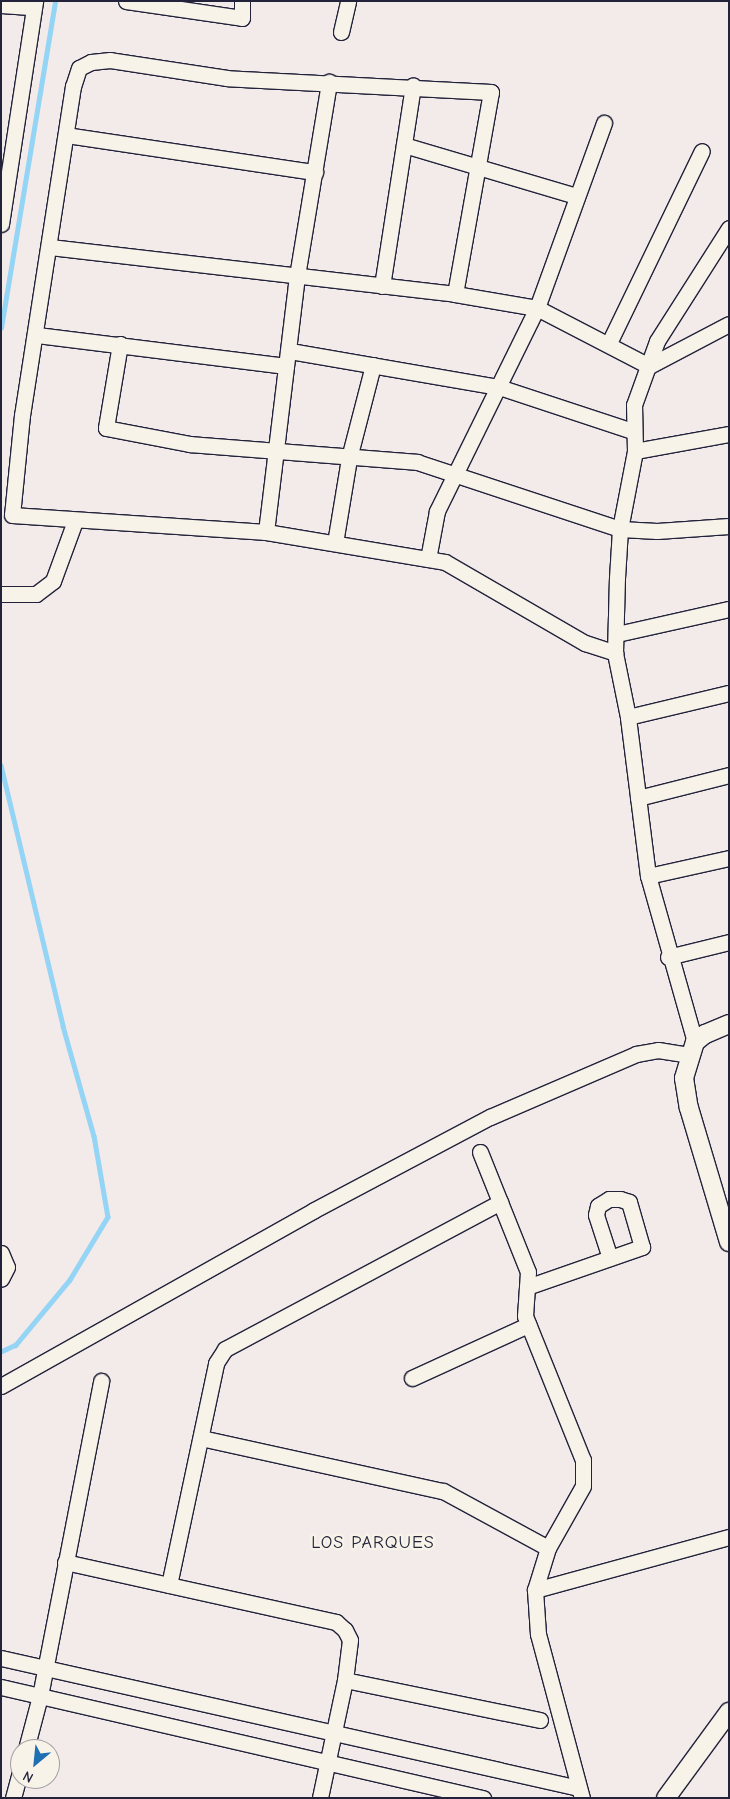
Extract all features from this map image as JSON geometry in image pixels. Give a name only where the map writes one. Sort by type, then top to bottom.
[{"type":"street","points":[[126,1],[242,18],[242,1]]},
{"type":"street","points":[[341,32],[348,1]]},
{"type":"street","points":[[1,5],[34,4],[1,224]]},
{"type":"street","points":[[455,294],[491,92],[413,85],[227,78],[110,60],[91,62],[79,68],[72,86],[37,335],[22,415],[12,515],[76,521],[266,532],[445,562],[585,643],[615,653]]},
{"type":"street","points":[[266,532],[286,366],[290,351],[297,276],[329,82]]},
{"type":"street","points":[[382,286],[413,85]]},
{"type":"street","points":[[428,559],[437,511],[454,472],[499,387],[537,308],[604,123]]},
{"type":"street","points":[[66,135],[315,172]]},
{"type":"street","points":[[404,145],[576,196]]},
{"type":"street","points":[[609,343],[702,151]]},
{"type":"street","points":[[692,1049],[648,876],[628,717],[615,653],[620,529],[636,451],[632,431],[634,405],[657,341],[729,228]]},
{"type":"street","points":[[50,246],[455,294],[537,308],[609,343],[649,366]]},
{"type":"street","points":[[649,366],[729,324]]},
{"type":"street","points":[[37,335],[286,366]]},
{"type":"street","points":[[120,344],[106,428],[190,444],[417,462],[454,472],[620,529],[657,531],[729,526]]},
{"type":"street","points":[[290,351],[499,387],[632,431]]},
{"type":"street","points":[[335,543],[349,458],[373,365]]},
{"type":"street","points":[[636,451],[729,434]]},
{"type":"street","points":[[1,594],[36,594],[53,581],[76,521]]},
{"type":"street","points":[[617,634],[729,609]]},
{"type":"street","points":[[628,717],[729,693]]},
{"type":"street","points":[[638,798],[729,775]]},
{"type":"street","points":[[648,876],[729,858]]},
{"type":"street","points":[[668,957],[729,942]]},
{"type":"street","points":[[729,1024],[705,1034],[692,1049],[684,1078],[689,1108],[729,1242]]},
{"type":"street","points":[[1,1386],[338,1196],[490,1117],[636,1054],[658,1050],[692,1049]]},
{"type":"street","points":[[1,1658],[333,1732],[580,1793],[538,1634],[536,1590],[548,1548],[583,1486],[583,1460],[528,1325],[525,1316],[528,1272],[480,1152]]},
{"type":"street","points":[[169,1585],[216,1363],[225,1349],[500,1202]]},
{"type":"street","points":[[1,1253],[7,1267],[1,1279]]},
{"type":"street","points":[[527,1287],[610,1258]]},
{"type":"street","points":[[412,1378],[528,1325]]},
{"type":"street","points":[[29,1739],[40,1696],[101,1381]]},
{"type":"street","points":[[201,1438],[443,1491],[548,1548]]},
{"type":"street","points":[[536,1590],[729,1537]]},
{"type":"street","points":[[65,1562],[336,1622],[350,1640],[345,1680],[320,1798]]},
{"type":"street","points":[[345,1680],[540,1720]]},
{"type":"street","points":[[1,1687],[483,1798]]},
{"type":"street","points":[[666,1798],[729,1712]]},
{"type":"waterway","points":[[1,328],[55,1]]},
{"type":"waterway","points":[[1,765],[63,1026],[94,1136],[108,1217],[70,1280],[16,1345],[1,1352]]},
{"type":"district","name":"LOS PARQUES","points":[[373,1543]]}]
